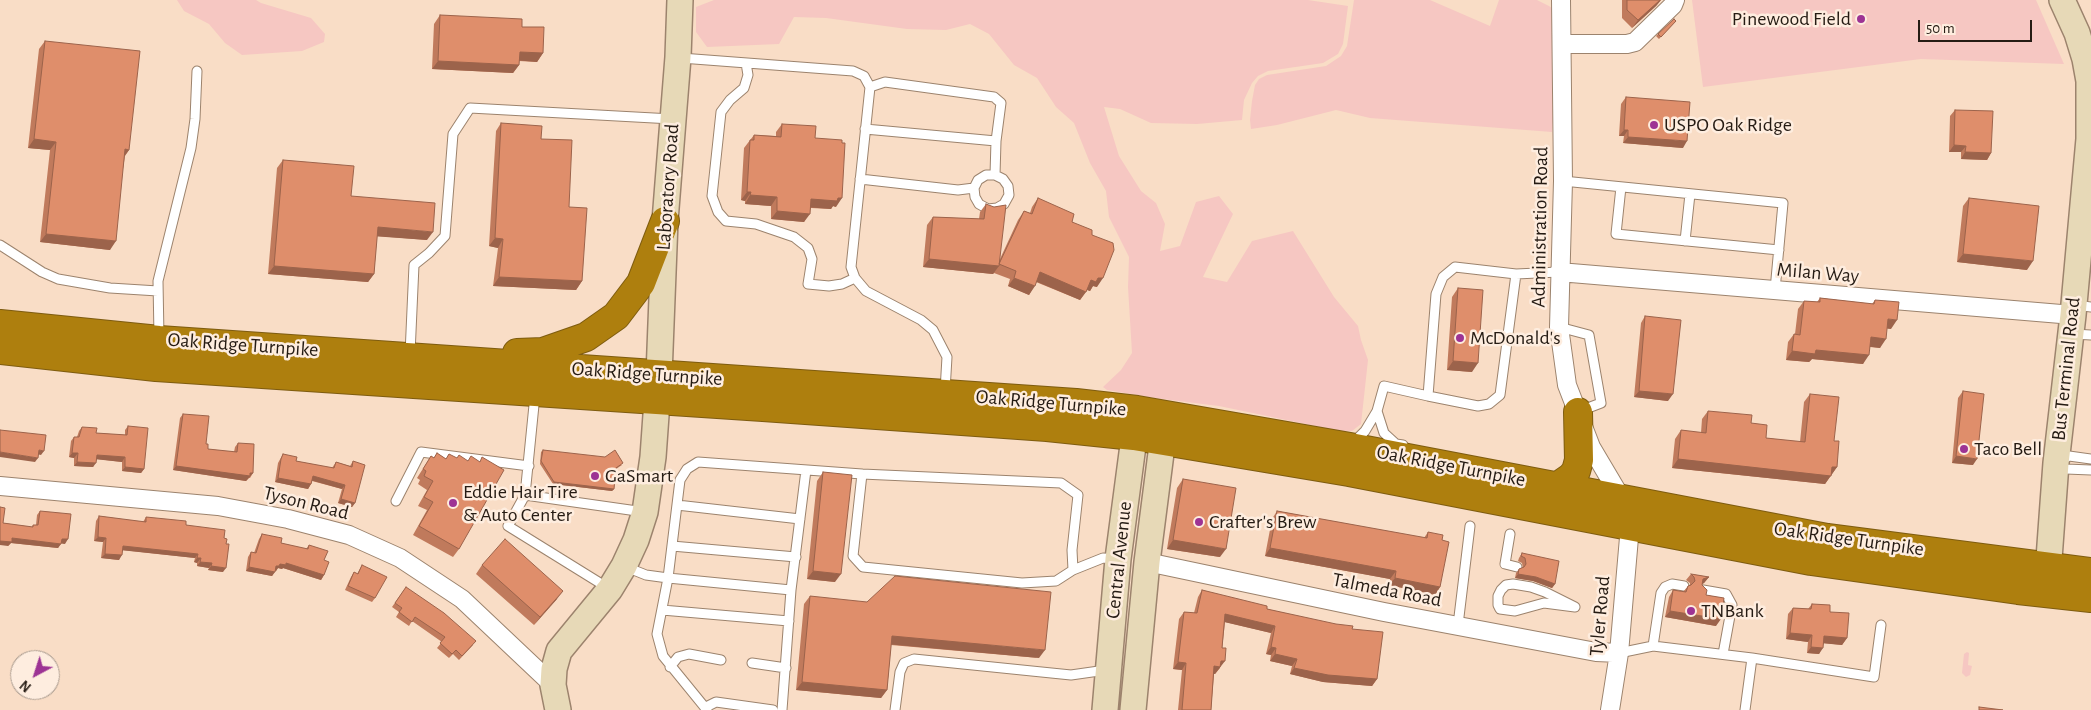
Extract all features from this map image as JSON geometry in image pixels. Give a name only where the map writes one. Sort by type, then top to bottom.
[{"type":"highway","points":[[440,360],[497,353],[543,352],[586,337],[616,316],[641,283],[665,221]]},
{"type":"highway","name":"Oak Ridge Turnpike","points":[[0,324],[159,340],[410,357],[658,388],[1047,427],[1136,423],[1166,414],[1350,446],[1550,484],[1626,513]]},
{"type":"highway","points":[[156,367],[159,340]]},
{"type":"highway","name":"Oak Ridge Turnpike","points":[[0,350],[156,367],[536,392],[658,388],[945,394],[1076,403],[1136,423],[1163,441],[1626,513],[1827,538],[2048,580],[2091,598]]},
{"type":"highway","points":[[408,384],[410,357]]},
{"type":"highway","points":[[1550,484],[1571,478],[1580,460],[1578,412]]},
{"type":"highway","name":"Oak Ridge Turnpike","points":[[2048,580],[2091,572]]},
{"type":"street","name":"Laboratory Road","points":[[552,685],[559,651],[610,589],[624,566],[636,540],[645,512],[653,457],[658,388],[665,221],[678,57],[680,0]]},
{"type":"street","name":"Administration Road","points":[[1561,0],[1563,181],[1559,272],[1559,327],[1568,385],[1591,448],[1626,513]]},
{"type":"street","points":[[1562,44],[1627,44],[1635,42],[1675,0]]},
{"type":"street","name":"Bus Terminal Road","points":[[2048,580],[2056,463],[2080,319],[2080,268],[2088,196],[2089,70],[2077,33],[2062,0]]},
{"type":"street","name":"Milan Way","points":[[1559,272],[2080,319]]},
{"type":"street","name":"Central Avenue","points":[[1133,710],[1147,562],[1166,414]]},
{"type":"street","name":"Central Avenue","points":[[1105,710],[1118,559],[1136,423]]},
{"type":"street","name":"Tyson Road","points":[[0,486],[218,506],[288,518],[350,535],[400,558],[462,599],[552,685]]},
{"type":"street","name":"Tyler Road","points":[[1610,710],[1619,653],[1626,513]]},
{"type":"street","points":[[1118,559],[1147,562]]},
{"type":"street","name":"Talmeda Road","points":[[1147,562],[1596,652],[1619,653]]},
{"type":"street","points":[[1109,670],[1137,671]]},
{"type":"street","points":[[552,685],[558,710]]},
{"type":"lane","points":[[678,57],[853,71],[864,76],[870,87],[851,267],[855,278],[866,291],[921,320],[933,330],[947,357],[945,394]]},
{"type":"lane","points":[[746,63],[748,75],[744,88],[730,100],[721,112],[712,196],[718,212],[726,221],[756,224],[794,237],[808,248],[812,259],[808,284],[829,286],[842,284],[855,278]]},
{"type":"lane","points":[[159,340],[158,290],[162,260],[182,190],[191,148],[195,119],[197,71]]},
{"type":"lane","points":[[870,87],[886,82],[994,97],[1001,103],[996,142],[995,175]]},
{"type":"lane","points":[[410,357],[414,265],[445,236],[453,134],[470,108],[673,119]]},
{"type":"lane","points":[[865,129],[996,142]]},
{"type":"lane","points":[[986,175],[995,175],[1003,178],[1008,186],[1008,195],[1004,204],[997,208],[988,209],[980,204],[975,197],[974,188],[978,180],[986,175]]},
{"type":"lane","points":[[860,179],[958,190],[974,188]]},
{"type":"lane","points":[[1563,181],[1784,203],[1775,290]]},
{"type":"lane","points":[[1621,187],[1616,234],[1779,250]]},
{"type":"lane","points":[[1685,241],[1690,194]]},
{"type":"lane","points":[[0,245],[42,272],[58,279],[110,288],[158,290]]},
{"type":"lane","points":[[1428,396],[1436,294],[1442,277],[1455,267],[1516,274],[1559,272]]},
{"type":"lane","points":[[1350,446],[1365,431],[1377,411],[1384,386],[1478,406],[1489,404],[1500,395],[1516,274]]},
{"type":"lane","points":[[1559,327],[1589,335],[1601,403],[1578,412]]},
{"type":"lane","points":[[536,392],[524,495],[508,526],[610,589]]},
{"type":"lane","points":[[1377,411],[1384,433],[1396,444],[1415,447]]},
{"type":"lane","points":[[396,502],[421,452],[528,466]]},
{"type":"lane","points":[[2056,463],[2069,456],[2091,459]]},
{"type":"lane","points":[[773,710],[716,702],[706,708],[670,667],[663,656],[657,634],[668,578],[680,480],[687,469],[698,462],[862,474],[1061,483],[1078,495],[1072,550],[1073,570]]},
{"type":"lane","points":[[2056,463],[2066,469],[2091,470]]},
{"type":"lane","points":[[1512,468],[1550,484]]},
{"type":"lane","points":[[782,710],[791,590],[806,470]]},
{"type":"lane","points":[[862,474],[853,556],[863,567],[1022,583],[1056,581],[1073,570],[1103,558],[1118,559]]},
{"type":"lane","points":[[524,495],[645,512]]},
{"type":"lane","points":[[677,505],[800,519]]},
{"type":"lane","points":[[1458,625],[1470,526]]},
{"type":"lane","points":[[1510,534],[1505,564],[1517,567]]},
{"type":"lane","points":[[672,546],[796,556]]},
{"type":"lane","points":[[624,566],[646,575],[791,590]]},
{"type":"lane","points":[[1513,584],[1545,592],[1575,607],[1544,604],[1507,611],[1500,609],[1498,596],[1506,585],[1513,584]]},
{"type":"lane","points":[[1652,646],[1661,593],[1665,587],[1672,584],[1684,586]]},
{"type":"lane","points":[[1703,590],[1726,594],[1732,605],[1724,654]]},
{"type":"lane","points":[[662,610],[789,622]]},
{"type":"lane","points":[[1619,653],[1652,646],[1724,654],[1874,677],[1881,625]]},
{"type":"lane","points":[[670,667],[678,658],[689,654],[721,660]]},
{"type":"lane","points":[[1745,710],[1752,658]]},
{"type":"lane","points":[[895,710],[900,672],[904,664],[914,659],[1071,675],[1109,670]]},
{"type":"lane","points":[[752,663],[786,668]]},
{"type":"shaded area","points":[[177,0],[256,0],[311,18],[325,34],[324,42],[302,51],[242,55],[225,43],[209,24],[184,11]]},
{"type":"shaded area","points":[[714,0],[1308,0],[1348,6],[1343,44],[1338,54],[1323,63],[1268,71],[1258,76],[1252,83],[1244,100],[1242,120],[1197,124],[1151,123],[1120,109],[1104,107],[1119,156],[1141,191],[1156,203],[1165,224],[1160,251],[1180,246],[1196,202],[1219,196],[1233,214],[1203,277],[1227,282],[1252,241],[1293,231],[1334,297],[1358,326],[1368,360],[1361,424],[1352,431],[1339,431],[1219,406],[1154,398],[1107,390],[1103,387],[1121,370],[1132,353],[1128,287],[1129,257],[1109,217],[1106,191],[1090,163],[1074,123],[1056,107],[1037,78],[1014,65],[989,34],[970,24],[946,30],[907,29],[826,18],[794,17],[779,44],[707,47],[696,32],[696,7]]},
{"type":"shaded area","points":[[1354,0],[1430,0],[1490,26],[1499,0],[1537,0],[1549,6],[1553,9],[1554,109],[1552,132],[1370,118],[1336,110],[1277,125],[1251,129],[1252,101],[1255,85],[1259,79],[1267,75],[1326,66],[1341,56],[1347,46]]},
{"type":"shaded area","points":[[1692,0],[2036,0],[2064,64],[1921,59],[1703,87]]},
{"type":"shaded area","points":[[1969,653],[1968,665],[1972,666],[1970,675],[1966,677],[1962,673],[1964,654]]},
{"type":"building","points":[[1627,0],[1660,0],[1638,20],[1627,10]]},
{"type":"building","points":[[440,15],[522,19],[522,27],[544,27],[543,53],[520,52],[519,65],[438,61]]},
{"type":"building","points":[[1674,19],[1676,21],[1661,37],[1658,34]]},
{"type":"building","points":[[45,41],[140,51],[129,150],[125,149],[116,241],[46,234],[56,142],[34,139]]},
{"type":"building","points":[[1626,97],[1690,102],[1687,141],[1628,137],[1628,130],[1624,130]]},
{"type":"building","points":[[1955,110],[1993,111],[1991,153],[1965,152],[1966,146],[1954,145]]},
{"type":"building","points":[[501,123],[542,126],[541,139],[572,140],[569,207],[587,208],[582,281],[499,277],[503,239],[495,238]]},
{"type":"building","points":[[782,124],[816,126],[815,138],[842,140],[842,143],[845,143],[842,198],[838,198],[837,201],[811,199],[810,214],[777,211],[777,197],[750,195],[751,192],[747,192],[750,140],[754,140],[754,135],[781,137]]},
{"type":"building","points":[[283,160],[354,166],[351,196],[435,203],[433,232],[378,227],[374,274],[274,266]]},
{"type":"building","points":[[1038,198],[1074,214],[1072,222],[1092,230],[1092,235],[1113,243],[1114,250],[1103,278],[1098,278],[1096,282],[1091,280],[1086,292],[1040,272],[1035,286],[1014,278],[1016,271],[999,264],[1024,211],[1032,214]]},
{"type":"building","points":[[1969,198],[2039,206],[2033,261],[1963,254]]},
{"type":"building","points":[[986,204],[994,207],[1006,205],[999,266],[929,259],[933,217],[984,219]]},
{"type":"building","points":[[1458,288],[1483,290],[1478,363],[1453,361]]},
{"type":"building","points":[[1820,298],[1874,304],[1875,300],[1899,302],[1897,320],[1888,319],[1886,339],[1871,337],[1869,355],[1816,350],[1815,354],[1792,351],[1794,334],[1800,335],[1804,301],[1820,302]]},
{"type":"building","points":[[1645,316],[1681,320],[1673,394],[1639,391]]},
{"type":"building","points":[[1963,391],[1984,394],[1977,459],[1956,456]]},
{"type":"building","points":[[1810,394],[1839,397],[1834,441],[1839,441],[1837,467],[1832,467],[1831,476],[1678,459],[1681,430],[1706,433],[1708,411],[1752,415],[1751,423],[1767,425],[1766,438],[1805,442]]},
{"type":"building","points":[[183,414],[209,416],[206,444],[208,444],[208,449],[237,452],[238,443],[254,444],[253,473],[250,473],[250,476],[176,466]]},
{"type":"building","points":[[128,426],[148,428],[144,469],[125,467],[125,457],[97,455],[96,463],[77,462],[78,453],[72,453],[74,437],[79,437],[82,427],[97,428],[96,433],[127,435]]},
{"type":"building","points":[[0,430],[46,435],[44,451],[39,450],[38,458],[0,452]]},
{"type":"building","points":[[543,450],[605,457],[615,450],[623,463],[616,468],[614,489],[554,482],[541,461]]},
{"type":"building","points":[[437,453],[446,459],[449,454],[457,458],[459,455],[468,461],[471,456],[480,462],[482,457],[504,470],[459,549],[419,526],[433,502],[424,497],[433,481],[424,476],[426,471],[423,469],[431,456],[434,458]]},
{"type":"building","points":[[283,454],[297,457],[296,461],[334,468],[336,462],[352,467],[353,461],[365,465],[355,503],[341,499],[345,485],[313,476],[311,484],[278,478]]},
{"type":"building","points":[[823,472],[852,475],[841,574],[813,571]]},
{"type":"building","name":"Crafter's Brew","points":[[1183,479],[1236,488],[1226,549],[1173,540]]},
{"type":"building","points":[[0,507],[5,508],[3,523],[33,527],[33,525],[38,525],[40,511],[71,514],[68,539],[62,539],[61,544],[12,538],[12,542],[0,541]]},
{"type":"building","points":[[1277,511],[1427,538],[1428,532],[1443,535],[1442,540],[1449,542],[1440,587],[1395,578],[1396,571],[1270,548]]},
{"type":"building","points":[[99,516],[146,522],[146,517],[186,521],[186,525],[225,530],[224,538],[227,539],[226,544],[229,544],[226,568],[211,566],[212,563],[200,562],[201,558],[197,558],[198,554],[123,546],[122,555],[105,554],[106,538],[98,537]]},
{"type":"building","points":[[262,534],[282,538],[281,543],[308,549],[309,545],[328,551],[324,560],[329,562],[324,575],[286,563],[286,565],[280,564],[276,566],[275,572],[249,567],[251,552],[256,553]]},
{"type":"building","points":[[505,539],[563,591],[540,617],[482,565]]},
{"type":"building","points":[[1522,553],[1559,561],[1555,584],[1536,577],[1518,574],[1519,569],[1526,564],[1525,558],[1521,556]]},
{"type":"building","points":[[362,565],[387,577],[375,598],[348,586],[354,572],[358,574]]},
{"type":"building","points":[[1691,574],[1709,577],[1703,579],[1702,585],[1707,590],[1706,595],[1724,598],[1721,619],[1670,611],[1673,590],[1686,592],[1688,586],[1695,581]]},
{"type":"building","points":[[895,576],[1051,592],[1045,650],[892,636],[887,690],[802,682],[810,596],[867,602]]},
{"type":"building","points":[[406,587],[444,613],[476,641],[462,656],[456,650],[452,654],[440,643],[445,637],[415,617],[412,622],[399,612],[402,608],[395,603]]},
{"type":"building","points":[[1202,590],[1267,606],[1267,609],[1353,626],[1352,629],[1383,632],[1377,679],[1328,675],[1294,668],[1297,659],[1275,654],[1276,648],[1271,647],[1275,626],[1225,614],[1222,648],[1226,648],[1225,661],[1221,661],[1220,667],[1214,666],[1211,710],[1182,710],[1186,663],[1178,662],[1184,612],[1197,613]]},
{"type":"building","points":[[1812,604],[1830,605],[1830,612],[1849,613],[1847,638],[1824,636],[1823,648],[1811,647],[1812,635],[1790,633],[1793,608],[1811,609]]},
{"type":"building","points":[[1979,707],[2003,710],[1979,710]]},
{"type":"place","name":"Pinewood Field","points":[[1861,19]]},
{"type":"place","name":"USPO Oak Ridge","points":[[1654,125]]},
{"type":"place","name":"McDonald's","points":[[1460,338]]},
{"type":"place","name":"Taco Bell","points":[[1964,449]]},
{"type":"place","name":"GaSmart","points":[[595,476]]},
{"type":"place","name":"Eddie Hair Tire & Auto Center","points":[[453,503]]},
{"type":"place","name":"Crafter's Brew","points":[[1199,522]]},
{"type":"place","name":"TNBank","points":[[1691,611]]}]
